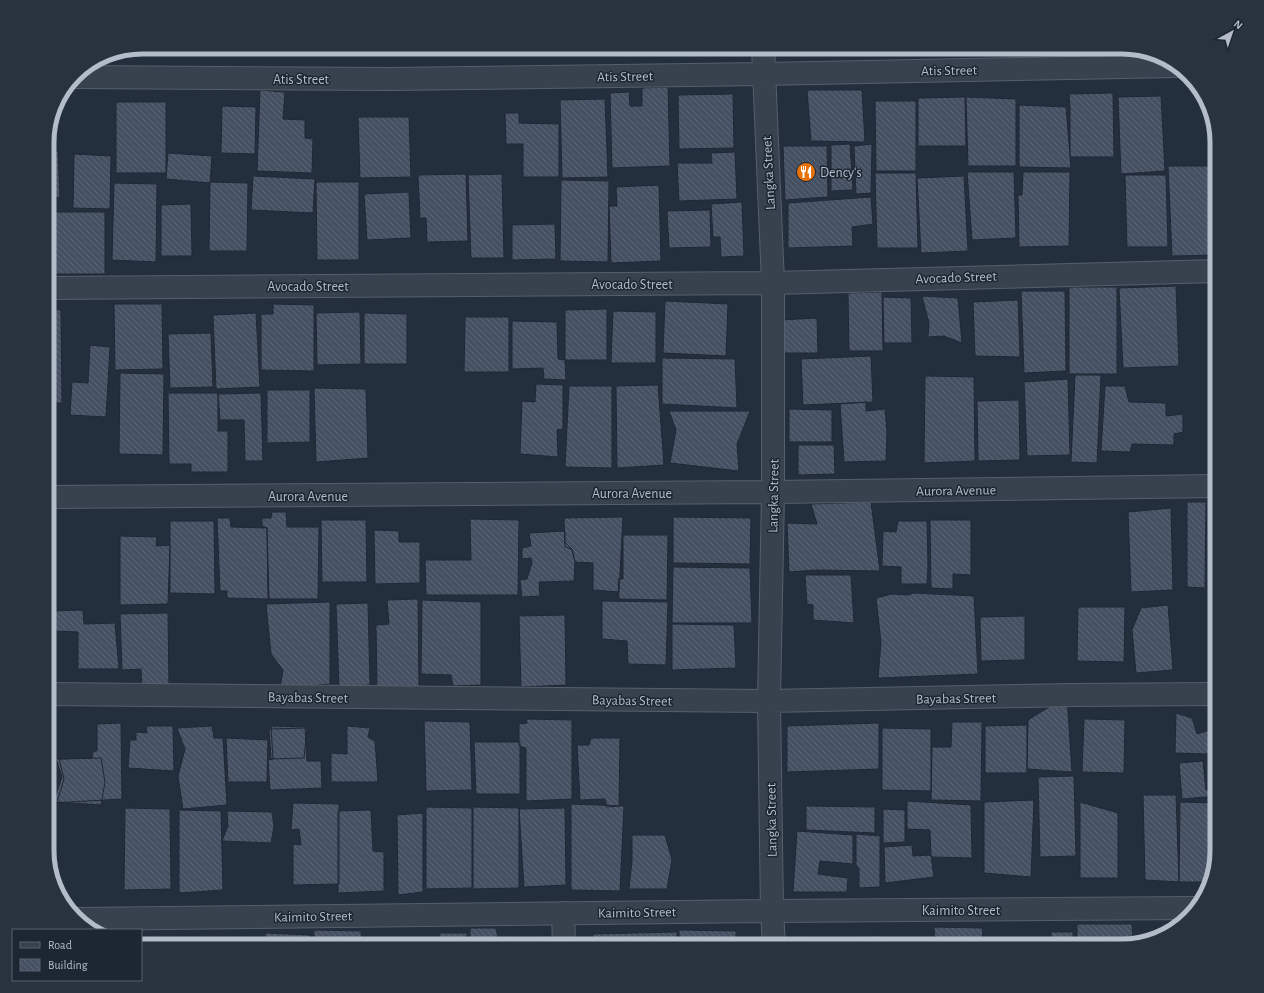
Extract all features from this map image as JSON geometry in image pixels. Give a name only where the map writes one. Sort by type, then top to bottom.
[{"type":"street","name":"Langka Street","points":[[763,54],[773,283],[774,492],[769,701],[774,939]]},
{"type":"street","name":"Atis Street","points":[[83,77],[391,79],[1166,66]]},
{"type":"street","name":"Avocado Street","points":[[54,288],[773,283],[1210,270]]},
{"type":"street","name":"Aurora Avenue","points":[[54,497],[774,492],[1210,486]]},
{"type":"street","name":"Bayabas Street","points":[[54,694],[769,701],[1073,695],[1210,694]]},
{"type":"street","name":"Kaimito Street","points":[[88,920],[563,913],[1188,908]]},
{"type":"street","points":[[563,913],[564,939]]},
{"type":"building","points":[[668,87],[670,166],[612,168],[610,93],[629,92],[630,106],[642,106],[642,88]]},
{"type":"building","points":[[260,90],[285,92],[283,119],[305,120],[305,138],[313,139],[312,173],[257,171]]},
{"type":"building","points":[[807,90],[862,90],[865,142],[811,141]]},
{"type":"building","points":[[1113,93],[1114,157],[1070,157],[1069,94]]},
{"type":"building","points":[[733,94],[734,148],[679,149],[678,95]]},
{"type":"building","points":[[1161,96],[1165,171],[1121,174],[1118,97]]},
{"type":"building","points":[[965,97],[966,146],[918,146],[918,98]]},
{"type":"building","points":[[966,97],[1016,99],[1016,166],[968,166]]},
{"type":"building","points":[[605,99],[608,177],[562,178],[560,100]]},
{"type":"building","points":[[875,101],[916,101],[916,171],[876,171]]},
{"type":"building","points":[[116,102],[166,102],[166,173],[116,173]]},
{"type":"building","points":[[1019,105],[1066,107],[1071,168],[1019,167]]},
{"type":"building","points":[[222,106],[256,107],[255,154],[221,153]]},
{"type":"building","points":[[505,113],[519,113],[519,123],[559,124],[559,177],[523,177],[523,144],[506,144]]},
{"type":"building","points":[[358,117],[409,117],[411,177],[360,178]]},
{"type":"building","points":[[850,144],[853,190],[831,191],[831,145]]},
{"type":"building","points":[[872,144],[871,193],[856,194],[854,146]]},
{"type":"building","name":"Dency's","points":[[783,146],[827,146],[828,197],[785,200]]},
{"type":"building","points":[[54,151],[58,151],[60,197],[54,197]]},
{"type":"building","points":[[735,152],[737,199],[679,201],[677,163],[712,163],[711,153]]},
{"type":"building","points":[[168,153],[212,156],[210,183],[166,179]]},
{"type":"building","points":[[74,154],[111,156],[110,209],[73,208]]},
{"type":"building","points":[[1168,166],[1210,166],[1210,255],[1172,256]]},
{"type":"building","points":[[967,172],[1014,172],[1016,238],[972,240]]},
{"type":"building","points":[[1023,172],[1070,172],[1069,246],[1019,247],[1018,195],[1022,195]]},
{"type":"building","points":[[875,173],[916,173],[918,248],[877,248]]},
{"type":"building","points":[[466,174],[468,241],[427,242],[426,218],[420,218],[418,175]]},
{"type":"building","points":[[502,174],[504,258],[471,258],[468,175]]},
{"type":"building","points":[[1125,175],[1166,175],[1168,247],[1127,247]]},
{"type":"building","points":[[253,176],[315,179],[313,213],[251,210]]},
{"type":"building","points":[[964,176],[968,251],[921,253],[917,178]]},
{"type":"building","points":[[561,180],[609,181],[608,262],[560,261]]},
{"type":"building","points":[[210,182],[248,183],[247,251],[209,251]]},
{"type":"building","points":[[316,182],[359,182],[359,260],[317,260]]},
{"type":"building","points":[[114,183],[157,184],[156,262],[112,260]]},
{"type":"building","points":[[659,185],[661,261],[611,263],[609,206],[617,206],[616,187]]},
{"type":"building","points":[[409,192],[411,238],[367,240],[364,194]]},
{"type":"building","points":[[871,197],[873,224],[852,227],[853,246],[788,248],[788,203]]},
{"type":"building","points":[[742,202],[744,256],[721,257],[720,237],[713,237],[711,204]]},
{"type":"building","points":[[191,204],[192,256],[161,256],[161,205]]},
{"type":"building","points":[[710,210],[711,247],[669,248],[667,211]]},
{"type":"building","points":[[54,212],[105,212],[105,274],[54,274]]},
{"type":"building","points":[[555,224],[556,259],[512,260],[512,225]]},
{"type":"building","points":[[1176,286],[1179,366],[1123,368],[1119,288]]},
{"type":"building","points":[[1069,287],[1117,287],[1117,374],[1069,374]]},
{"type":"building","points":[[1021,291],[1065,291],[1066,371],[1024,373]]},
{"type":"building","points":[[882,292],[883,351],[849,351],[848,293]]},
{"type":"building","points":[[922,296],[958,298],[962,343],[944,336],[928,337],[929,323]]},
{"type":"building","points":[[883,297],[911,298],[912,343],[884,343]]},
{"type":"building","points":[[1018,300],[1020,357],[975,356],[973,302]]},
{"type":"building","points":[[665,301],[728,304],[726,356],[663,353]]},
{"type":"building","points":[[114,304],[162,304],[163,369],[115,370]]},
{"type":"building","points":[[273,304],[314,305],[314,371],[261,370],[261,314],[273,314]]},
{"type":"building","points":[[607,309],[607,360],[565,360],[565,310]]},
{"type":"building","points":[[54,310],[61,310],[62,403],[54,403]]},
{"type":"building","points":[[613,311],[656,312],[656,363],[611,363]]},
{"type":"building","points":[[360,312],[361,364],[317,365],[316,313]]},
{"type":"building","points":[[256,313],[260,387],[216,389],[213,315]]},
{"type":"building","points":[[364,313],[407,314],[407,364],[364,364]]},
{"type":"building","points":[[465,317],[509,317],[509,372],[464,372]]},
{"type":"building","points":[[817,318],[818,353],[781,353],[780,320]]},
{"type":"building","points":[[512,321],[557,322],[558,359],[565,360],[566,380],[544,379],[543,368],[512,369]]},
{"type":"building","points":[[211,333],[213,387],[170,388],[168,334]]},
{"type":"building","points":[[90,345],[110,347],[106,417],[70,415],[72,382],[88,383]]},
{"type":"building","points":[[871,356],[873,402],[803,405],[801,359]]},
{"type":"building","points":[[662,358],[735,359],[737,408],[662,404]]},
{"type":"building","points":[[120,373],[164,374],[163,455],[119,454]]},
{"type":"building","points":[[1075,375],[1101,375],[1097,463],[1071,462]]},
{"type":"building","points":[[925,376],[974,377],[975,461],[924,463]]},
{"type":"building","points":[[1068,379],[1070,455],[1027,456],[1024,382]]},
{"type":"building","points":[[536,384],[563,385],[563,429],[557,430],[558,457],[520,454],[522,401],[535,402]]},
{"type":"building","points":[[658,385],[664,465],[617,468],[616,386]]},
{"type":"building","points":[[569,386],[612,386],[612,468],[565,467]]},
{"type":"building","points":[[1105,386],[1125,386],[1129,402],[1166,403],[1166,416],[1183,414],[1183,432],[1174,434],[1174,445],[1132,444],[1130,452],[1101,451]]},
{"type":"building","points":[[314,388],[366,389],[368,458],[316,462]]},
{"type":"building","points":[[267,390],[310,390],[310,442],[267,443]]},
{"type":"building","points":[[168,393],[218,393],[218,431],[228,431],[228,472],[191,472],[191,464],[169,464]]},
{"type":"building","points":[[261,393],[263,461],[245,461],[244,420],[220,420],[218,394]]},
{"type":"building","points":[[1019,400],[1020,460],[978,461],[977,401]]},
{"type":"building","points":[[866,402],[866,411],[885,409],[887,431],[886,461],[844,462],[840,404]]},
{"type":"building","points":[[789,409],[832,410],[832,442],[789,442]]},
{"type":"building","points":[[669,411],[750,411],[737,444],[739,471],[670,463],[676,430]]},
{"type":"building","points":[[798,445],[834,445],[835,474],[798,475]]},
{"type":"building","points":[[871,502],[880,571],[816,570],[789,572],[787,523],[817,524],[811,504]]},
{"type":"building","points":[[1187,502],[1206,502],[1205,588],[1187,587]]},
{"type":"building","points":[[1171,508],[1173,590],[1131,592],[1128,512]]},
{"type":"building","points":[[272,512],[286,512],[287,527],[319,527],[318,599],[269,599],[267,528],[262,526],[262,518],[271,518]]},
{"type":"building","points":[[623,517],[619,592],[593,590],[593,563],[575,562],[572,549],[565,547],[564,518]]},
{"type":"building","points":[[673,517],[751,518],[750,564],[673,563]]},
{"type":"building","points":[[217,518],[230,518],[231,527],[267,528],[268,599],[227,598],[227,591],[220,591]]},
{"type":"building","points":[[470,519],[519,520],[518,595],[426,595],[425,560],[471,560]]},
{"type":"building","points":[[321,520],[366,520],[367,582],[322,582]]},
{"type":"building","points":[[930,520],[971,520],[971,575],[953,574],[953,589],[931,588]]},
{"type":"building","points":[[170,521],[214,521],[215,594],[170,593]]},
{"type":"building","points":[[898,521],[927,521],[927,584],[901,584],[901,567],[882,566],[883,531],[896,532]]},
{"type":"building","points":[[374,530],[399,531],[399,542],[420,542],[420,583],[375,584]]},
{"type":"building","points":[[565,531],[565,542],[572,549],[575,562],[574,581],[539,582],[540,596],[522,597],[520,580],[527,579],[532,563],[531,558],[522,559],[522,548],[531,546],[529,533]]},
{"type":"building","points":[[623,535],[668,535],[667,600],[619,599],[618,579],[623,579]]},
{"type":"building","points":[[120,536],[157,537],[156,546],[170,545],[168,604],[120,605]]},
{"type":"building","points":[[673,567],[750,568],[752,623],[672,623]]},
{"type":"building","points":[[805,575],[851,575],[854,623],[813,620],[813,605],[807,604]]},
{"type":"building","points":[[914,593],[974,596],[978,674],[878,678],[881,642],[876,598],[892,594],[908,595]]},
{"type":"building","points":[[418,599],[419,687],[377,690],[376,625],[389,624],[387,600]]},
{"type":"building","points":[[422,600],[481,602],[481,685],[453,686],[451,675],[421,674]]},
{"type":"building","points":[[602,601],[668,602],[666,665],[628,664],[627,641],[602,639]]},
{"type":"building","points":[[330,602],[330,684],[280,688],[283,670],[271,654],[266,604]]},
{"type":"building","points":[[368,603],[370,685],[339,687],[336,604]]},
{"type":"building","points":[[1168,605],[1173,670],[1136,673],[1132,630],[1141,608]]},
{"type":"building","points":[[1078,607],[1125,607],[1124,662],[1077,661]]},
{"type":"building","points":[[83,610],[84,624],[115,623],[119,669],[78,669],[78,632],[54,631],[54,611]]},
{"type":"building","points":[[168,613],[169,688],[142,690],[141,669],[122,670],[120,614]]},
{"type":"building","points":[[565,615],[566,685],[521,687],[519,616]]},
{"type":"building","points":[[1025,616],[1025,660],[981,661],[980,617]]},
{"type":"building","points":[[672,624],[734,625],[736,668],[672,670]]},
{"type":"building","points":[[1067,696],[1072,772],[1027,769],[1028,720]]},
{"type":"building","points":[[1176,713],[1192,718],[1197,734],[1210,730],[1210,781],[1208,754],[1175,753]]},
{"type":"building","points":[[526,719],[572,720],[572,799],[526,801],[526,748],[519,746],[519,724],[527,723]]},
{"type":"building","points":[[1084,719],[1125,720],[1124,773],[1082,772]]},
{"type":"building","points":[[424,721],[470,722],[472,790],[426,791]]},
{"type":"building","points":[[952,722],[982,722],[981,801],[931,800],[932,747],[951,747]]},
{"type":"building","points":[[121,723],[122,799],[54,803],[62,777],[56,759],[92,758],[93,752],[97,751],[97,724]]},
{"type":"building","points":[[879,723],[879,769],[787,772],[787,726]]},
{"type":"building","points":[[1027,725],[1027,773],[985,773],[985,726]]},
{"type":"building","points":[[146,726],[173,726],[174,771],[128,768],[130,740],[136,740],[136,732],[147,733]]},
{"type":"building","points":[[212,726],[214,738],[223,738],[227,805],[183,809],[178,776],[185,749],[177,728]]},
{"type":"building","points":[[271,726],[305,727],[307,761],[321,761],[322,788],[270,790],[268,760],[273,759]]},
{"type":"building","points":[[347,726],[370,728],[368,737],[375,741],[378,782],[331,782],[331,753],[347,754]]},
{"type":"building","points":[[307,728],[304,758],[271,759],[269,729]]},
{"type":"building","points":[[882,728],[931,729],[931,791],[882,790]]},
{"type":"building","points":[[226,738],[268,740],[267,782],[228,782]]},
{"type":"building","points":[[591,738],[620,738],[619,806],[607,807],[605,799],[580,800],[577,745],[589,745]]},
{"type":"building","points":[[474,742],[520,742],[520,794],[476,794]]},
{"type":"building","points":[[101,758],[105,782],[101,805],[57,802],[64,779],[59,759]]},
{"type":"building","points":[[1203,761],[1206,790],[1210,790],[1210,797],[1182,799],[1179,763]]},
{"type":"building","points":[[1074,776],[1076,856],[1040,857],[1038,777]]},
{"type":"building","points":[[1143,795],[1176,795],[1179,882],[1145,880]]},
{"type":"building","points":[[1034,800],[1031,877],[984,873],[984,802]]},
{"type":"building","points":[[907,801],[971,805],[972,858],[931,857],[930,830],[907,829]]},
{"type":"building","points":[[1080,802],[1118,813],[1118,878],[1080,878]]},
{"type":"building","points":[[1180,802],[1210,803],[1210,850],[1207,873],[1204,882],[1179,882]]},
{"type":"building","points":[[293,803],[339,804],[339,884],[293,885],[293,844],[301,845],[299,829],[291,830]]},
{"type":"building","points":[[571,804],[624,806],[620,891],[571,890]]},
{"type":"building","points":[[806,806],[875,807],[875,833],[806,830]]},
{"type":"building","points":[[426,807],[472,808],[472,888],[426,889]]},
{"type":"building","points":[[473,807],[519,808],[519,888],[473,889]]},
{"type":"building","points":[[125,808],[170,809],[171,889],[124,890]]},
{"type":"building","points":[[565,808],[566,885],[524,887],[519,809]]},
{"type":"building","points":[[883,809],[905,810],[905,842],[883,843]]},
{"type":"building","points":[[179,810],[221,811],[223,890],[179,893]]},
{"type":"building","points":[[371,810],[373,851],[384,852],[384,891],[338,893],[338,811]]},
{"type":"building","points":[[227,811],[272,812],[274,826],[271,843],[222,841],[228,826]]},
{"type":"building","points":[[423,813],[423,892],[398,895],[397,815]]},
{"type":"building","points":[[797,831],[853,835],[853,864],[820,861],[818,874],[848,878],[847,892],[793,892]]},
{"type":"building","points":[[856,834],[880,836],[880,887],[859,888],[859,868],[856,865]]},
{"type":"building","points":[[632,835],[665,835],[672,860],[667,889],[629,889],[632,861]]},
{"type":"building","points":[[912,845],[913,856],[931,855],[934,877],[885,883],[884,847]]},
{"type":"building","points":[[1077,924],[1132,924],[1133,938],[1077,939]]},
{"type":"building","points":[[934,927],[983,928],[982,939],[935,939]]},
{"type":"building","points":[[470,928],[496,928],[498,938],[548,936],[548,939],[470,939]]},
{"type":"building","points":[[314,930],[361,931],[362,939],[314,939]]},
{"type":"building","points":[[679,930],[736,931],[736,939],[679,939]]},
{"type":"building","points":[[677,932],[677,939],[593,939],[593,934]]},
{"type":"building","points":[[1051,932],[1073,932],[1073,939],[1051,939]]},
{"type":"building","points":[[265,933],[310,935],[310,939],[265,939]]},
{"type":"building","points":[[440,933],[467,933],[467,939],[440,939]]},
{"type":"building","points":[[883,936],[883,939],[810,939],[810,937]]},
{"type":"building","points":[[202,938],[218,939],[202,939]]},
{"type":"place","name":"Dency's","points":[[806,172]]}]
